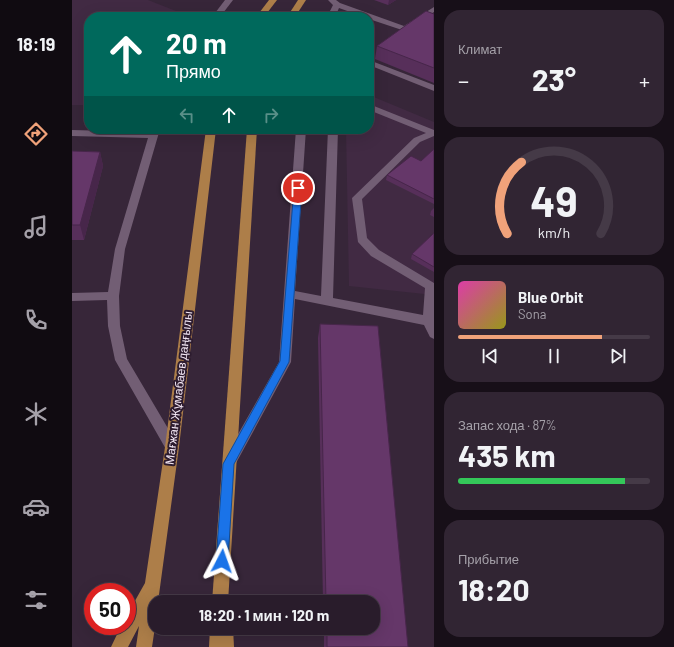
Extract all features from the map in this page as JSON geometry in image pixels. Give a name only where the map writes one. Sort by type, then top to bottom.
[{"type":"main road","points":[[263,12],[273,0]]},
{"type":"main road","points":[[294,12],[302,0]]},
{"type":"main road","name":"Мағжан Жұмабаев даңғылы","points":[[144,647],[172,447],[210,134]]},
{"type":"main road","points":[[220,595],[252,134]]},
{"type":"main road","points":[[223,595],[225,519]]},
{"type":"main road","points":[[119,647],[153,581]]},
{"type":"main road","points":[[217,647],[218,635]]},
{"type":"main road","points":[[225,635],[226,647]]},
{"type":"street","points":[[220,12],[229,0]]},
{"type":"street","points":[[335,3],[359,12]]},
{"type":"street","points":[[374,17],[405,29],[434,9]]},
{"type":"street","points":[[374,64],[434,88]]},
{"type":"street","points":[[374,109],[433,132]]},
{"type":"street","points":[[433,132],[417,140],[357,198],[362,239],[375,253],[433,287],[429,321],[434,334]]},
{"type":"street","points":[[72,133],[84,133]]},
{"type":"street","points":[[153,134],[120,249],[113,296],[114,326],[121,360],[172,447]]},
{"type":"street","points":[[229,464],[285,362],[301,134]]},
{"type":"street","points":[[327,300],[333,134]]},
{"type":"street","points":[[289,294],[327,300],[429,321]]},
{"type":"street","points":[[72,297],[113,296]]},
{"type":"shaded area","points":[[72,0],[148,0],[178,12],[84,12],[84,105],[72,105]]},
{"type":"shaded area","points":[[374,97],[434,122],[434,295],[349,286],[346,134],[374,134]]},
{"type":"building","points":[[426,11],[434,14],[434,68],[377,46]]},
{"type":"building","points":[[434,149],[434,199],[387,175],[411,156],[421,161]]},
{"type":"building","points":[[72,151],[100,152],[80,225],[72,225]]},
{"type":"building","points":[[434,233],[434,267],[412,254]]},
{"type":"building","points":[[320,324],[378,326],[408,647],[327,647],[327,635],[380,635],[380,595],[326,595]]},
{"type":"route","points":[[222,561],[229,464],[285,362],[298,188]]}]
